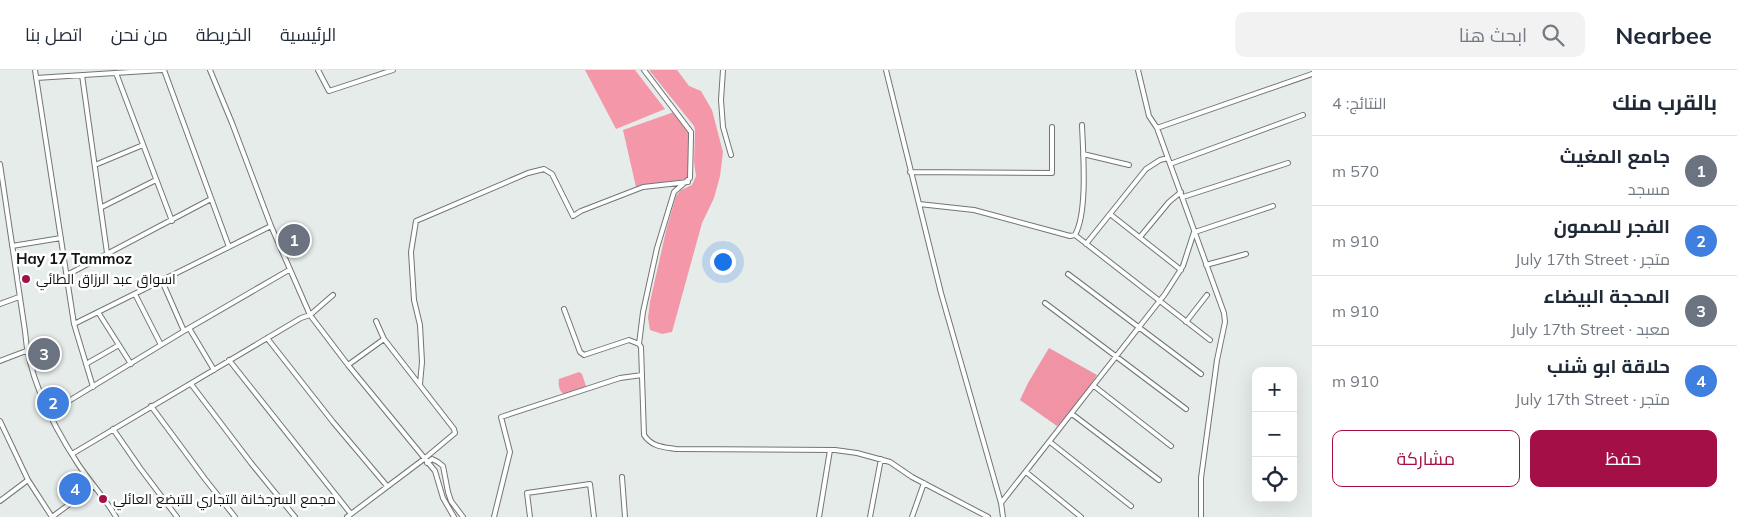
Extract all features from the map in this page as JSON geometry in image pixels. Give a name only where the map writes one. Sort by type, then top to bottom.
[{"type":"street","points":[[35,70],[74,324],[93,387]]},
{"type":"street","points":[[36,78],[163,70],[229,247]]},
{"type":"street","points":[[210,70],[232,123],[270,226],[310,315],[348,365],[435,471],[443,498],[454,517]]},
{"type":"street","points":[[318,70],[329,91],[392,70]]},
{"type":"street","points":[[644,70],[691,132],[690,178],[688,182],[676,188],[674,192],[657,248],[639,344],[641,347],[644,435],[648,441],[656,446],[676,449],[844,450],[890,462],[924,483],[988,517]]},
{"type":"street","points":[[723,70],[721,100],[723,127],[730,154]]},
{"type":"street","points":[[886,70],[941,293],[1001,503],[1003,517]]},
{"type":"street","points":[[1138,70],[1149,116],[1157,128],[1183,197],[1222,307],[1225,322],[1217,360],[1201,478],[1201,517]]},
{"type":"street","points":[[1301,70],[1306,76]]},
{"type":"street","points":[[116,73],[172,221]]},
{"type":"street","points":[[1157,128],[1312,74]]},
{"type":"street","points":[[82,75],[107,253]]},
{"type":"street","points":[[1170,164],[1303,115]]},
{"type":"street","points":[[1074,235],[1077,230],[1082,204],[1082,125]]},
{"type":"street","points":[[910,172],[1052,173],[1052,127]]},
{"type":"street","points":[[96,165],[143,145]]},
{"type":"street","points":[[1083,154],[1129,164]]},
{"type":"street","points":[[1086,244],[1146,169],[1160,160],[1168,158]]},
{"type":"street","points":[[0,164],[26,351],[31,372],[49,413],[72,454],[116,517]]},
{"type":"street","points":[[1183,197],[1288,164]]},
{"type":"street","points":[[420,384],[422,362],[420,325],[414,300],[411,252],[416,221],[528,173],[544,169],[552,174],[573,216],[581,211],[643,187],[688,182]]},
{"type":"street","points":[[102,207],[156,180]]},
{"type":"street","points":[[1140,238],[1168,202],[1181,192]]},
{"type":"street","points":[[67,275],[212,199]]},
{"type":"street","points":[[919,204],[974,210],[1070,236],[1074,235],[1210,340]]},
{"type":"street","points":[[1195,231],[1273,206]]},
{"type":"street","points":[[1110,214],[1181,270]]},
{"type":"street","points":[[74,324],[270,226]]},
{"type":"street","points":[[1001,503],[1160,301],[1181,270],[1195,231]]},
{"type":"street","points":[[12,246],[61,238]]},
{"type":"street","points":[[1206,265],[1246,254]]},
{"type":"street","points":[[49,413],[289,270]]},
{"type":"street","points":[[1068,274],[1201,374]]},
{"type":"street","points":[[162,281],[184,331]]},
{"type":"street","points":[[135,294],[161,346]]},
{"type":"street","points":[[1186,322],[1207,294]]},
{"type":"street","points":[[72,454],[151,406],[192,384],[229,360],[301,318],[310,315],[334,295]]},
{"type":"street","points":[[0,304],[19,297]]},
{"type":"street","points":[[1045,303],[1186,409]]},
{"type":"street","points":[[564,309],[580,352],[584,355],[629,340],[639,344]]},
{"type":"street","points":[[98,312],[131,364]]},
{"type":"street","points":[[229,360],[349,515],[387,486],[426,461],[455,433],[454,429],[384,339],[376,321]]},
{"type":"street","points":[[190,328],[214,370]]},
{"type":"street","points":[[267,338],[387,486]]},
{"type":"street","points":[[348,365],[384,339]]},
{"type":"street","points":[[86,364],[119,345]]},
{"type":"street","points":[[0,361],[26,351]]},
{"type":"street","points":[[494,517],[510,452],[501,417],[620,378],[642,375]]},
{"type":"street","points":[[192,384],[251,463],[295,517]]},
{"type":"street","points":[[1094,386],[1171,446]]},
{"type":"street","points":[[151,406],[204,479],[235,517]]},
{"type":"street","points":[[1072,414],[1159,480]]},
{"type":"street","points":[[0,421],[28,480],[52,517],[94,486]]},
{"type":"street","points":[[113,429],[177,517]]},
{"type":"street","points":[[1050,442],[1131,506]]},
{"type":"street","points":[[819,517],[830,450]]},
{"type":"street","points":[[870,517],[881,459]]},
{"type":"street","points":[[426,461],[432,460],[443,466],[451,501],[463,517]]},
{"type":"street","points":[[1026,472],[1081,517]]},
{"type":"street","points":[[622,477],[625,517]]},
{"type":"street","points":[[0,501],[28,480]]},
{"type":"street","points":[[912,517],[924,483]]},
{"type":"street","points":[[530,517],[527,493],[590,484],[594,517]]},
{"type":"shaded area","points":[[585,70],[635,70],[665,109],[616,129]]},
{"type":"shaded area","points":[[649,70],[677,70],[689,86],[701,91],[712,110],[723,152],[720,176],[714,198],[702,223],[672,332],[662,334],[650,330],[648,318],[650,302],[676,196],[681,190],[692,185],[696,176],[694,162],[695,130],[694,126]]},
{"type":"shaded area","points":[[674,112],[689,132],[688,179],[636,187],[623,130]]},
{"type":"shaded area","points":[[1049,348],[1097,375],[1072,412],[1057,426],[1020,400]]},
{"type":"shaded area","points":[[579,372],[582,374],[586,386],[564,394],[562,393],[559,388],[559,379]]},
{"type":"place","name":"جامع المغيث","points":[[294,240]]},
{"type":"place","name":"اسواق عبد الرزاق الطائي","points":[[26,279]]},
{"type":"place","name":"المحجة البيضاء","points":[[44,354]]},
{"type":"place","name":"الفجر للصمون","points":[[53,403]]},
{"type":"place","name":"حلاقة ابو شنب","points":[[75,489]]},
{"type":"place","name":"مجمع السرجخانة التجاري للتبضع العائلي","points":[[103,499]]},
{"type":"district","name":"Hay 17 Tammoz","points":[[74,258]]}]
